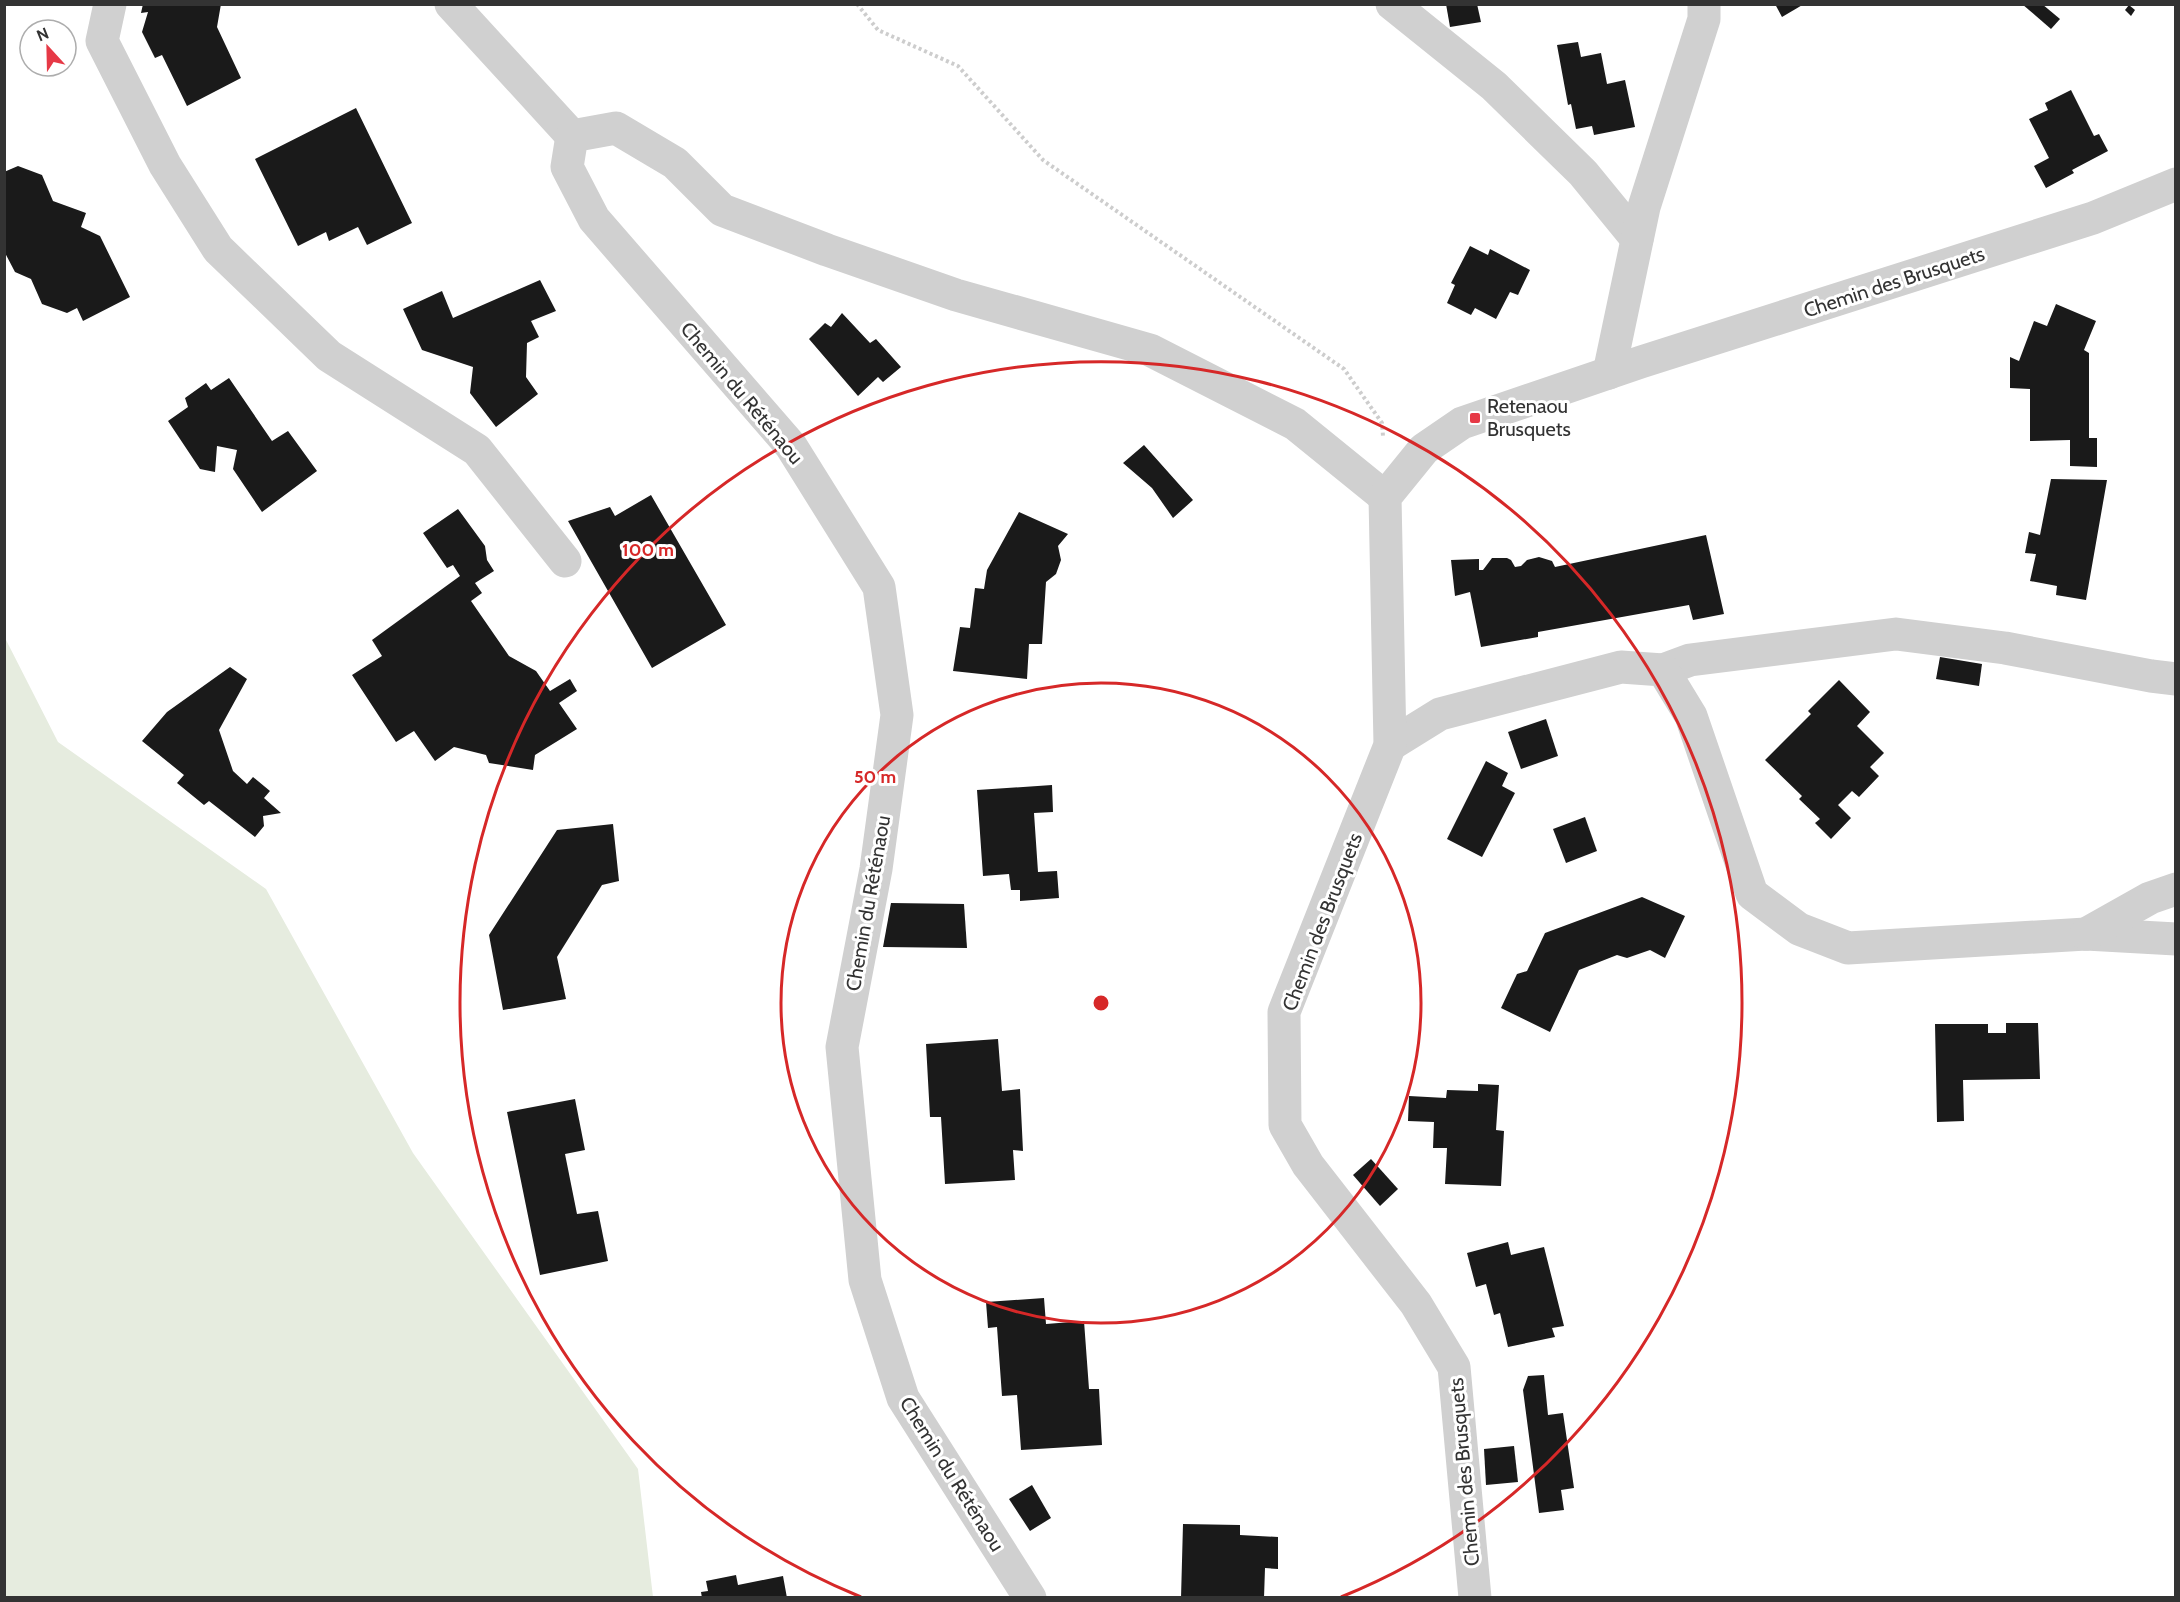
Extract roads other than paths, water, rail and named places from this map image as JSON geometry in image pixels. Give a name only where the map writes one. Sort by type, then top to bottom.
[{"type":"street","points":[[110,4],[102,41],[165,165],[218,249],[329,356],[477,450],[565,561]]},
{"type":"street","points":[[451,4],[572,136],[616,129],[675,163],[722,210],[956,295],[1150,350],[1296,424],[1385,496]]},
{"type":"street","points":[[1392,4],[1494,86],[1583,172],[1637,239]]},
{"type":"street","points":[[1610,373],[1644,207],[1704,19],[1704,4]]},
{"type":"street","name":"Chemin du Réténaou","points":[[572,136],[567,167],[594,219],[791,446],[879,587],[897,715],[876,869],[842,1047],[866,1280],[903,1398],[1030,1598]]},
{"type":"street","name":"Chemin des Brusquets","points":[[1475,1598],[1454,1367],[1416,1304],[1308,1165],[1286,1125],[1284,1012],[1390,745],[1385,496],[1424,449],[1462,423],[1610,373],[2093,218],[2175,184]]},
{"type":"street","points":[[1390,745],[1440,714],[1621,668],[1663,670],[1690,660],[1896,634],[2005,648],[2175,679]]},
{"type":"street","points":[[1663,670],[1691,716],[1752,894],[1799,929],[1848,948],[2086,934],[2175,939]]},
{"type":"street","points":[[2086,934],[2150,897],[2175,889]]},
{"type":"place","name":"Retenaou Brusquets","points":[[1475,418]]}]
